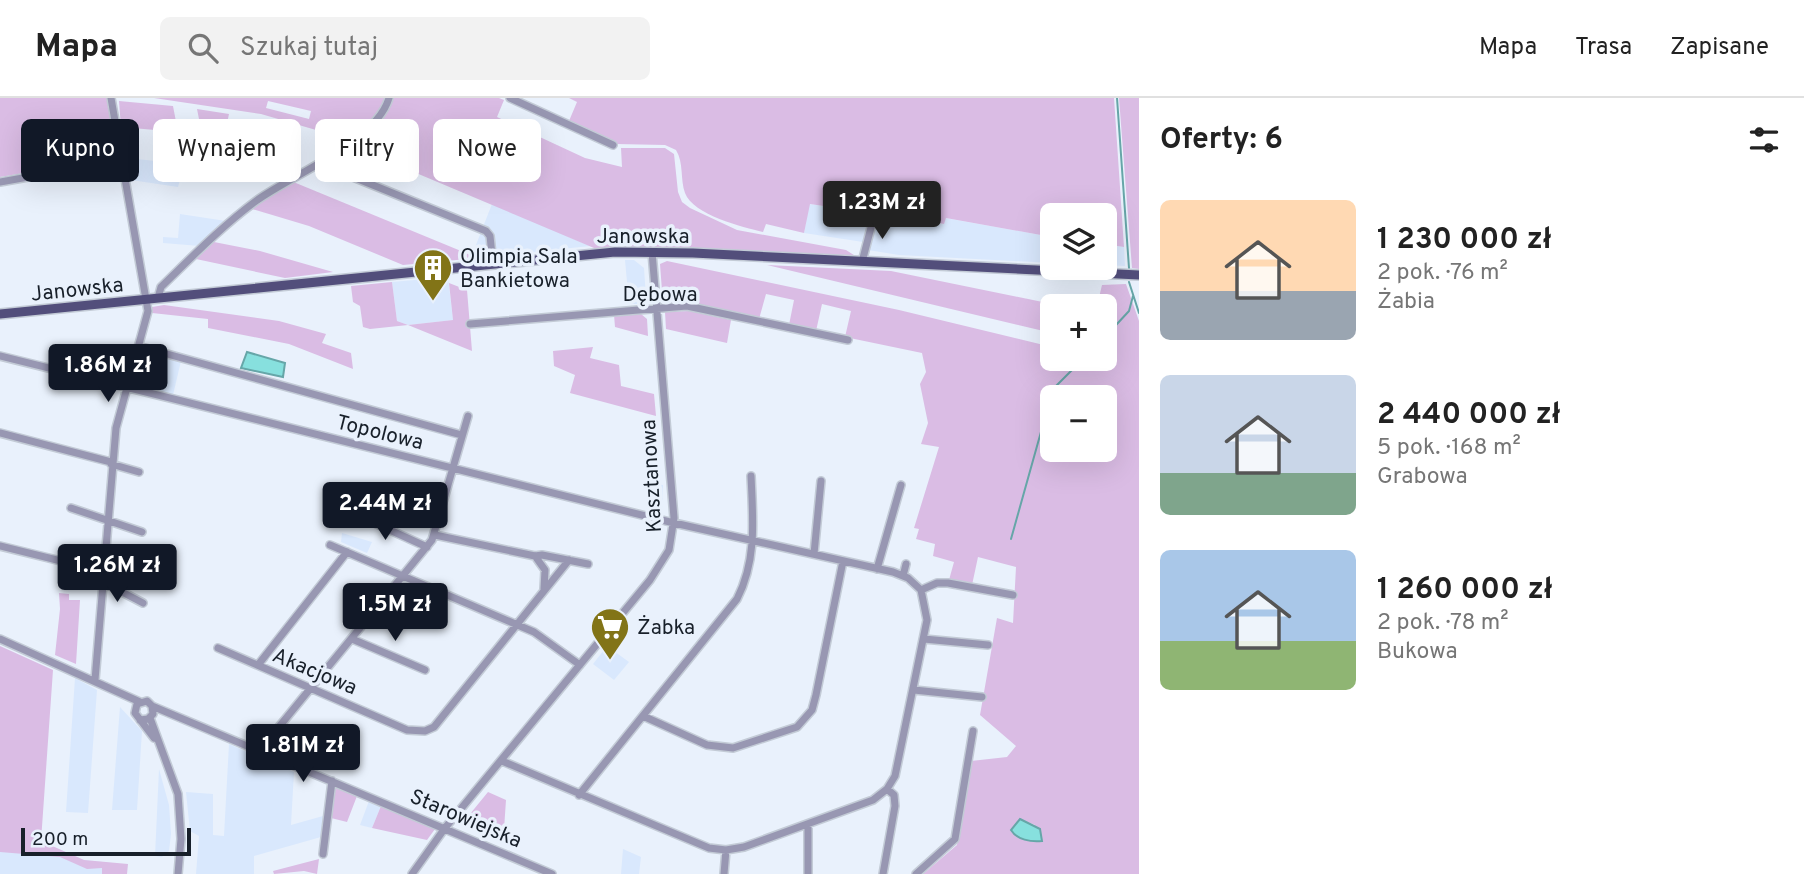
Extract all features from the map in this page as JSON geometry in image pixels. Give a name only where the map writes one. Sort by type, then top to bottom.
[{"type":"main road","name":"Janowska","points":[[0,314],[598,253],[652,252],[1139,275]]},
{"type":"street","points":[[111,98],[115,119]]},
{"type":"street","points":[[377,119],[389,98]]},
{"type":"street","points":[[510,98],[614,145]]},
{"type":"street","points":[[158,298],[161,287],[225,226],[256,201],[315,163]]},
{"type":"street","points":[[0,181],[21,177]]},
{"type":"street","points":[[95,680],[116,428],[148,311],[127,182]]},
{"type":"street","points":[[365,182],[486,231],[490,236],[493,264]]},
{"type":"street","points":[[862,262],[874,216]]},
{"type":"street","name":"Kasztanowa","points":[[412,874],[444,828],[662,565],[670,550],[674,523],[652,252]]},
{"type":"street","name":"Dębowa","points":[[470,324],[687,306],[848,340]]},
{"type":"street","points":[[138,346],[462,435]]},
{"type":"street","name":"Topolowa","points":[[0,356],[674,523],[877,569],[903,576],[921,590]]},
{"type":"street","points":[[260,750],[427,547],[435,534],[468,416]]},
{"type":"street","points":[[0,433],[139,472]]},
{"type":"street","points":[[579,795],[737,599],[750,566],[753,540],[751,476]]},
{"type":"street","points":[[814,554],[821,481]]},
{"type":"street","points":[[877,569],[901,485]]},
{"type":"street","points":[[71,508],[142,532]]},
{"type":"street","points":[[357,514],[427,547]]},
{"type":"street","points":[[435,534],[535,556],[588,564]]},
{"type":"street","points":[[330,545],[517,625],[551,642],[580,665]]},
{"type":"street","points":[[0,546],[69,563],[104,579],[143,603]]},
{"type":"street","points":[[258,665],[347,552]]},
{"type":"street","points":[[535,556],[545,570],[543,593]]},
{"type":"street","name":"Akacjowa","points":[[218,648],[407,730],[425,731],[434,727],[569,560]]},
{"type":"street","points":[[643,716],[719,748],[745,746],[797,727],[812,710],[842,561]]},
{"type":"street","points":[[903,576],[906,564]]},
{"type":"street","points":[[502,761],[689,842],[726,850],[808,825],[855,808],[887,789],[900,761],[923,639],[927,610],[921,590],[937,583],[948,583],[1013,595]]},
{"type":"street","points":[[0,639],[140,702],[152,713],[160,747]]},
{"type":"street","points":[[352,639],[425,670]]},
{"type":"street","points":[[923,639],[988,645]]},
{"type":"street","points":[[111,688],[134,709],[160,747],[174,776],[180,804],[178,874]]},
{"type":"street","points":[[914,690],[982,697]]},
{"type":"street","points":[[134,709],[140,702]]},
{"type":"street","name":"Starowiejska","points":[[140,719],[152,713],[173,713],[552,874]]},
{"type":"street","points":[[916,874],[952,845],[955,839],[973,731]]},
{"type":"street","points":[[323,854],[332,780]]},
{"type":"street","points":[[883,874],[895,797],[887,789]]},
{"type":"street","points":[[808,825],[808,874]]},
{"type":"street","points":[[724,874],[726,850]]},
{"type":"shaded area","points":[[0,98],[107,98],[111,119],[21,119],[21,173],[0,177]]},
{"type":"shaded area","points":[[154,98],[386,98],[375,119],[315,119],[315,130],[301,126],[301,119],[278,119]],"holes":[[[268,101],[311,111],[309,119],[266,108]]]},
{"type":"shaded area","points":[[392,98],[504,100],[497,117],[501,119],[433,119],[433,180],[419,174],[419,119],[379,119],[387,111]]},
{"type":"shaded area","points":[[569,98],[1114,98],[1124,247],[1117,246],[1117,203],[1040,203],[1040,235],[946,218],[944,224],[873,210],[871,213],[810,204],[804,233],[766,224],[763,232],[754,230],[708,214],[690,201],[685,193],[676,150],[665,145],[616,144],[569,121],[577,102]]},
{"type":"shaded area","points":[[1119,98],[1139,98],[1139,269],[1132,268]]},
{"type":"shaded area","points":[[119,101],[173,106],[176,119],[153,119],[153,130],[139,129],[139,119],[120,119]]},
{"type":"shaded area","points":[[197,109],[229,114],[228,119],[199,119]]},
{"type":"shaded area","points":[[541,138],[585,158],[622,167],[621,148],[665,148],[674,154],[678,192],[682,202],[690,208],[737,230],[846,250],[857,257],[653,247],[594,248],[437,182],[541,182]]},
{"type":"shaded area","points":[[139,159],[153,161],[153,182],[179,182],[178,187],[139,181]]},
{"type":"shaded area","points":[[293,182],[478,258],[403,265],[309,226],[252,209]]},
{"type":"shaded area","points":[[492,204],[590,246],[478,258],[472,255]]},
{"type":"shaded area","points":[[809,204],[871,213],[863,242],[804,233]]},
{"type":"shaded area","points":[[879,212],[944,224],[945,218],[1040,235],[1040,262],[899,255],[868,250]]},
{"type":"shaded area","points":[[180,214],[226,223],[200,246],[163,243],[163,237],[178,238]]},
{"type":"shaded area","points":[[214,242],[260,251],[333,272],[285,278],[196,259]]},
{"type":"shaded area","points":[[1117,246],[1124,247],[1125,266],[1117,266]]},
{"type":"shaded area","points":[[625,260],[634,260],[644,268],[646,298],[641,304],[629,304]]},
{"type":"shaded area","points":[[667,261],[899,310],[1040,344],[1040,371],[1117,371],[1117,294],[1100,294],[1102,285],[1126,284],[1139,321],[1139,874],[923,874],[957,845],[971,761],[1007,757],[1016,746],[980,715],[997,618],[1013,623],[1016,567],[978,557],[972,585],[949,580],[954,562],[933,556],[935,544],[916,539],[919,529],[914,528],[939,447],[921,444],[928,423],[920,384],[926,372],[922,353],[845,337],[851,311],[822,304],[816,331],[789,325],[794,300],[766,294],[759,319],[680,302],[663,304],[660,264]],"holes":[[[1020,819],[1035,825],[1034,842],[1017,837]]]},
{"type":"shaded area","points":[[767,265],[891,271],[1040,301],[1040,330]]},
{"type":"shaded area","points":[[448,277],[453,320],[408,325],[397,321],[392,282]]},
{"type":"shaded area","points":[[392,282],[397,321],[408,325],[370,329],[363,327],[360,306],[353,302],[351,286]]},
{"type":"shaded area","points":[[449,283],[467,290],[472,351],[408,325],[453,320]]},
{"type":"shaded area","points":[[164,305],[279,321],[326,334],[322,343],[351,353],[353,369],[289,344],[208,328],[208,319],[152,313],[152,307]]},
{"type":"shaded area","points":[[689,311],[731,320],[727,343],[666,329],[665,312]]},
{"type":"shaded area","points":[[641,314],[647,319],[648,336],[615,327],[614,315]]},
{"type":"shaded area","points":[[593,347],[590,358],[619,365],[621,386],[654,394],[656,416],[570,393],[575,375],[554,366],[553,351]]},
{"type":"shaded area","points":[[142,350],[181,361],[173,395],[132,386]]},
{"type":"shaded area","points":[[247,352],[285,363],[283,377],[241,368]]},
{"type":"shaded area","points":[[654,484],[663,485],[662,517],[647,513]]},
{"type":"shaded area","points":[[342,533],[372,542],[367,553],[341,542]]},
{"type":"shaded area","points":[[59,593],[69,594],[69,600],[80,600],[76,664],[55,655]]},
{"type":"shaded area","points":[[0,646],[53,670],[41,841],[84,860],[128,864],[127,874],[102,874],[102,868],[87,869],[60,857],[0,852]]},
{"type":"shaded area","points":[[607,646],[629,662],[614,680],[593,664]]},
{"type":"shaded area","points":[[75,678],[97,690],[88,813],[66,812]]},
{"type":"shaded area","points":[[120,707],[142,731],[137,810],[112,810]]},
{"type":"shaded area","points":[[229,744],[294,772],[291,825],[323,816],[321,837],[254,856],[254,874],[196,874],[199,836],[190,831],[186,792],[213,794],[213,835],[224,836]]},
{"type":"shaded area","points":[[159,769],[169,805],[171,834],[169,851],[162,857],[155,856]]},
{"type":"shaded area","points":[[333,787],[357,796],[347,822],[331,818]]},
{"type":"shaded area","points":[[488,792],[506,800],[503,844],[461,825]]},
{"type":"shaded area","points":[[369,801],[381,806],[372,828],[360,825]]},
{"type":"shaded area","points":[[381,806],[435,829],[427,840],[372,828]]},
{"type":"shaded area","points":[[1020,819],[1040,829],[1042,841],[1025,840],[1011,830]]},
{"type":"shaded area","points":[[0,824],[84,860],[112,863],[111,874],[0,874]]},
{"type":"shaded area","points":[[623,849],[641,857],[639,874],[621,874]]},
{"type":"shaded area","points":[[319,859],[317,874],[304,871],[274,874],[273,871]]},
{"type":"waterway","points":[[1117,98],[1129,268]]},
{"type":"waterway","points":[[1129,282],[1139,313]]},
{"type":"waterway","points":[[1117,324],[1129,311],[1133,296]]},
{"type":"waterway","points":[[1011,539],[1053,389],[1071,371]]},
{"type":"place","name":"Olimpia Sala Bankietowa","points":[[433,302]]},
{"type":"place","name":"Żabka","points":[[610,661]]}]
